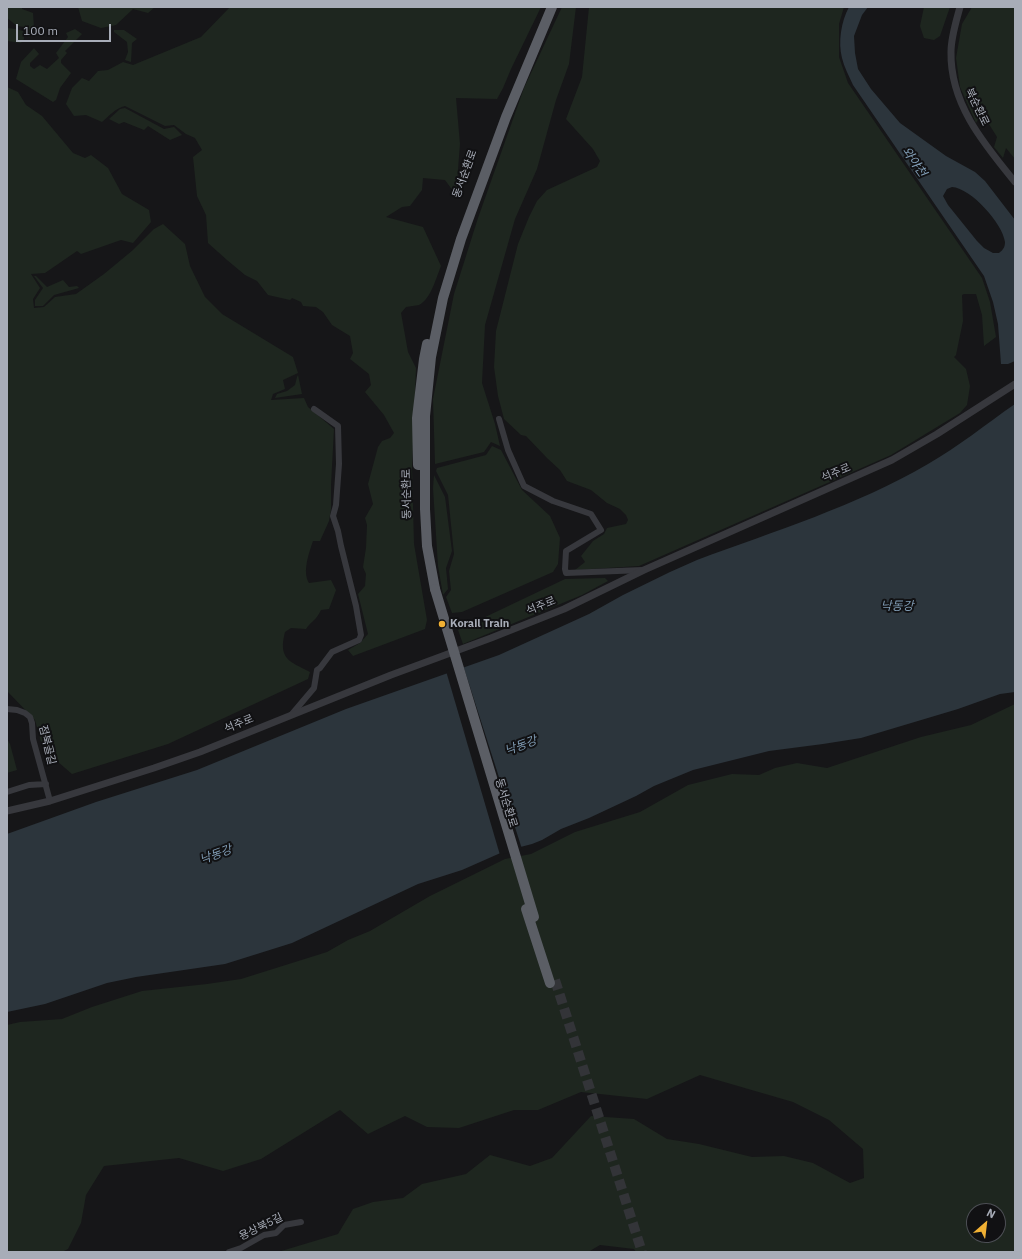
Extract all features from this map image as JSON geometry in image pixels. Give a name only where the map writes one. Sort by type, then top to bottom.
[{"type":"highway","name":"동서순환로","points":[[545,7],[498,119],[454,241],[436,300],[424,359],[417,418],[418,512],[422,556],[431,588],[526,909],[552,982],[534,917],[431,588],[425,508],[425,416],[433,350],[443,298],[461,239],[506,117],[552,7]]},
{"type":"street","name":"북순환로","points":[[960,7],[953,32],[951,51],[952,70],[960,101],[973,128],[1015,182]]},
{"type":"street","name":"석주로","points":[[7,811],[50,801],[194,754],[391,675],[564,609],[644,570],[892,460],[938,434],[1015,384]]},
{"type":"street","points":[[292,714],[314,688],[317,670],[332,652],[359,640],[361,635],[356,606],[333,516],[336,505],[339,464],[338,426],[314,409]]},
{"type":"street","points":[[499,419],[508,450],[524,486],[553,502],[591,514],[601,530],[566,551],[564,569],[566,573],[644,570]]},
{"type":"street","name":"점북골길","points":[[7,709],[17,710],[30,717],[33,739],[50,801]]},
{"type":"street","points":[[7,792],[29,785],[46,784]]},
{"type":"street","name":"용상북5길","points":[[229,1252],[241,1248],[264,1235],[276,1233],[284,1226],[301,1222]]},
{"type":"shaded area","points":[[7,7],[22,7],[22,9],[33,13],[34,27],[29,38],[25,27],[17,26],[7,18]]},
{"type":"shaded area","points":[[78,7],[155,7],[148,13],[133,9],[116,25],[101,28],[82,21]]},
{"type":"shaded area","points":[[230,7],[541,7],[497,99],[456,98],[460,144],[456,195],[445,180],[423,178],[422,190],[410,206],[402,207],[386,217],[423,227],[441,266],[433,288],[427,298],[419,305],[406,307],[401,313],[408,352],[416,368],[412,467],[414,544],[427,620],[425,629],[353,656],[348,650],[360,643],[368,634],[358,594],[365,586],[366,574],[363,567],[367,525],[365,518],[373,504],[368,484],[378,447],[382,441],[390,438],[394,433],[384,415],[365,392],[371,385],[369,374],[350,359],[353,353],[350,336],[332,325],[323,312],[316,307],[303,306],[301,302],[292,298],[290,300],[268,295],[257,281],[245,275],[208,243],[206,215],[197,196],[193,157],[202,150],[195,138],[186,134],[174,125],[165,126],[125,106],[116,110],[102,122],[86,115],[74,116],[66,104],[72,88],[82,78],[89,81],[98,71],[108,70],[123,62],[133,65],[201,37]]},
{"type":"shaded area","points":[[562,7],[576,7],[569,64],[556,100],[537,169],[515,219],[485,325],[482,383],[495,424],[500,446],[491,442],[484,452],[435,464],[433,399],[454,294],[478,218],[524,88]]},
{"type":"shaded area","points":[[589,7],[844,7],[839,24],[839,57],[848,83],[982,278],[990,302],[996,337],[984,346],[982,315],[976,294],[962,295],[963,321],[956,355],[954,357],[966,369],[970,386],[967,405],[960,413],[891,455],[639,566],[575,570],[585,562],[581,556],[593,541],[604,534],[607,528],[626,524],[628,520],[626,515],[620,509],[607,503],[591,490],[567,481],[560,470],[526,436],[521,435],[504,419],[498,396],[494,367],[496,331],[518,244],[537,201],[547,190],[597,167],[600,161],[593,149],[566,119],[582,77]]},
{"type":"shaded area","points":[[924,7],[950,7],[940,36],[934,40],[924,38],[920,26]]},
{"type":"shaded area","points":[[972,7],[1015,7],[1015,159],[1006,148],[1003,158],[994,147],[997,137],[982,113],[976,123],[960,87],[956,58],[962,24]]},
{"type":"shaded area","points":[[7,28],[23,31],[24,39],[21,43],[7,41]]},
{"type":"shaded area","points":[[75,29],[82,34],[65,51],[67,53],[61,60],[61,63],[71,73],[60,88],[56,100],[53,102],[16,79],[21,62],[34,48],[39,54],[30,63],[30,66],[34,69],[40,65],[47,69],[59,58],[56,53],[68,37],[66,33]]},
{"type":"shaded area","points":[[114,30],[124,30],[137,39],[132,43],[131,62],[125,60],[128,52],[127,42],[114,32]]},
{"type":"shaded area","points":[[7,87],[18,92],[26,105],[42,116],[73,153],[85,158],[91,155],[108,168],[122,194],[149,210],[151,222],[133,243],[121,240],[81,254],[77,251],[45,273],[31,274],[40,288],[33,299],[34,308],[44,307],[55,297],[76,294],[104,274],[133,250],[154,229],[163,224],[185,244],[190,266],[205,297],[222,314],[293,357],[298,373],[283,380],[285,389],[273,394],[271,400],[304,398],[308,407],[334,429],[331,509],[329,521],[320,541],[313,541],[307,562],[306,573],[309,583],[331,580],[336,590],[329,609],[321,610],[306,629],[291,628],[285,632],[283,641],[284,654],[291,662],[310,672],[308,679],[168,744],[72,774],[43,749],[35,720],[7,691]]},
{"type":"shaded area","points":[[125,108],[164,129],[174,127],[182,135],[170,140],[148,126],[144,130],[124,122],[119,124],[109,119],[120,109]]},
{"type":"shaded area","points":[[34,276],[36,276],[47,287],[63,280],[69,287],[77,286],[79,288],[54,295],[43,306],[35,306],[35,300],[43,288]]},
{"type":"shaded area","points":[[298,375],[302,394],[275,398],[277,394],[287,391],[295,385]]},
{"type":"shaded area","points":[[492,446],[501,450],[522,490],[550,516],[560,538],[558,564],[553,572],[462,612],[452,613],[446,597],[451,590],[449,571],[454,554],[448,495],[436,471],[437,468],[486,455]]},
{"type":"shaded area","points":[[434,475],[445,497],[452,551],[446,568],[448,589],[443,595],[438,566],[433,488]]},
{"type":"shaded area","points":[[605,578],[608,581],[582,595],[463,644],[458,630],[565,579]]},
{"type":"shaded area","points":[[1015,704],[1015,1252],[636,1252],[634,1249],[600,1245],[588,1252],[278,1252],[338,1234],[353,1209],[373,1202],[403,1198],[422,1184],[466,1174],[490,1155],[530,1166],[552,1158],[591,1116],[634,1119],[667,1139],[699,1144],[752,1157],[784,1156],[813,1163],[850,1183],[864,1178],[863,1149],[829,1120],[793,1102],[700,1075],[647,1099],[581,1092],[538,1110],[514,1110],[459,1128],[427,1127],[405,1116],[368,1134],[340,1110],[261,1159],[223,1171],[179,1158],[104,1166],[86,1195],[81,1223],[68,1249],[62,1252],[7,1252],[7,1025],[20,1022],[62,1019],[92,1007],[142,991],[241,979],[327,952],[348,940],[370,931],[430,896],[505,859],[531,854],[575,832],[640,812],[688,785],[732,774],[759,775],[775,768],[797,763],[827,768],[921,737],[971,725]]},
{"type":"shaded area","points":[[7,739],[10,744],[17,770],[7,773]]},
{"type":"water","name":"와야천","points":[[849,7],[868,7],[862,15],[854,36],[858,69],[871,89],[900,123],[946,156],[975,172],[985,181],[1015,220],[1015,361],[1008,364],[1001,364],[998,324],[993,302],[984,276],[853,85],[844,65],[840,45],[844,19]],"holes":[[[952,187],[960,189],[977,200],[999,226],[1005,242],[1004,248],[999,253],[993,253],[984,248],[948,205],[943,196],[947,189]]]},
{"type":"water","name":"낙동강","points":[[1015,404],[1015,692],[1000,694],[958,709],[861,738],[769,751],[693,770],[654,786],[589,818],[561,829],[542,840],[505,851],[462,870],[418,884],[292,943],[225,964],[136,977],[107,983],[45,1004],[7,1012],[7,834],[96,802],[197,770],[346,709],[499,655],[589,614],[623,595],[697,560],[815,517],[901,479],[950,450]]},
{"type":"pier","points":[[463,665],[522,849],[500,855],[446,671]]},
{"type":"tunnel","points":[[555,980],[642,1252]]},
{"type":"place","name":"Korail Train","points":[[442,624]]}]
